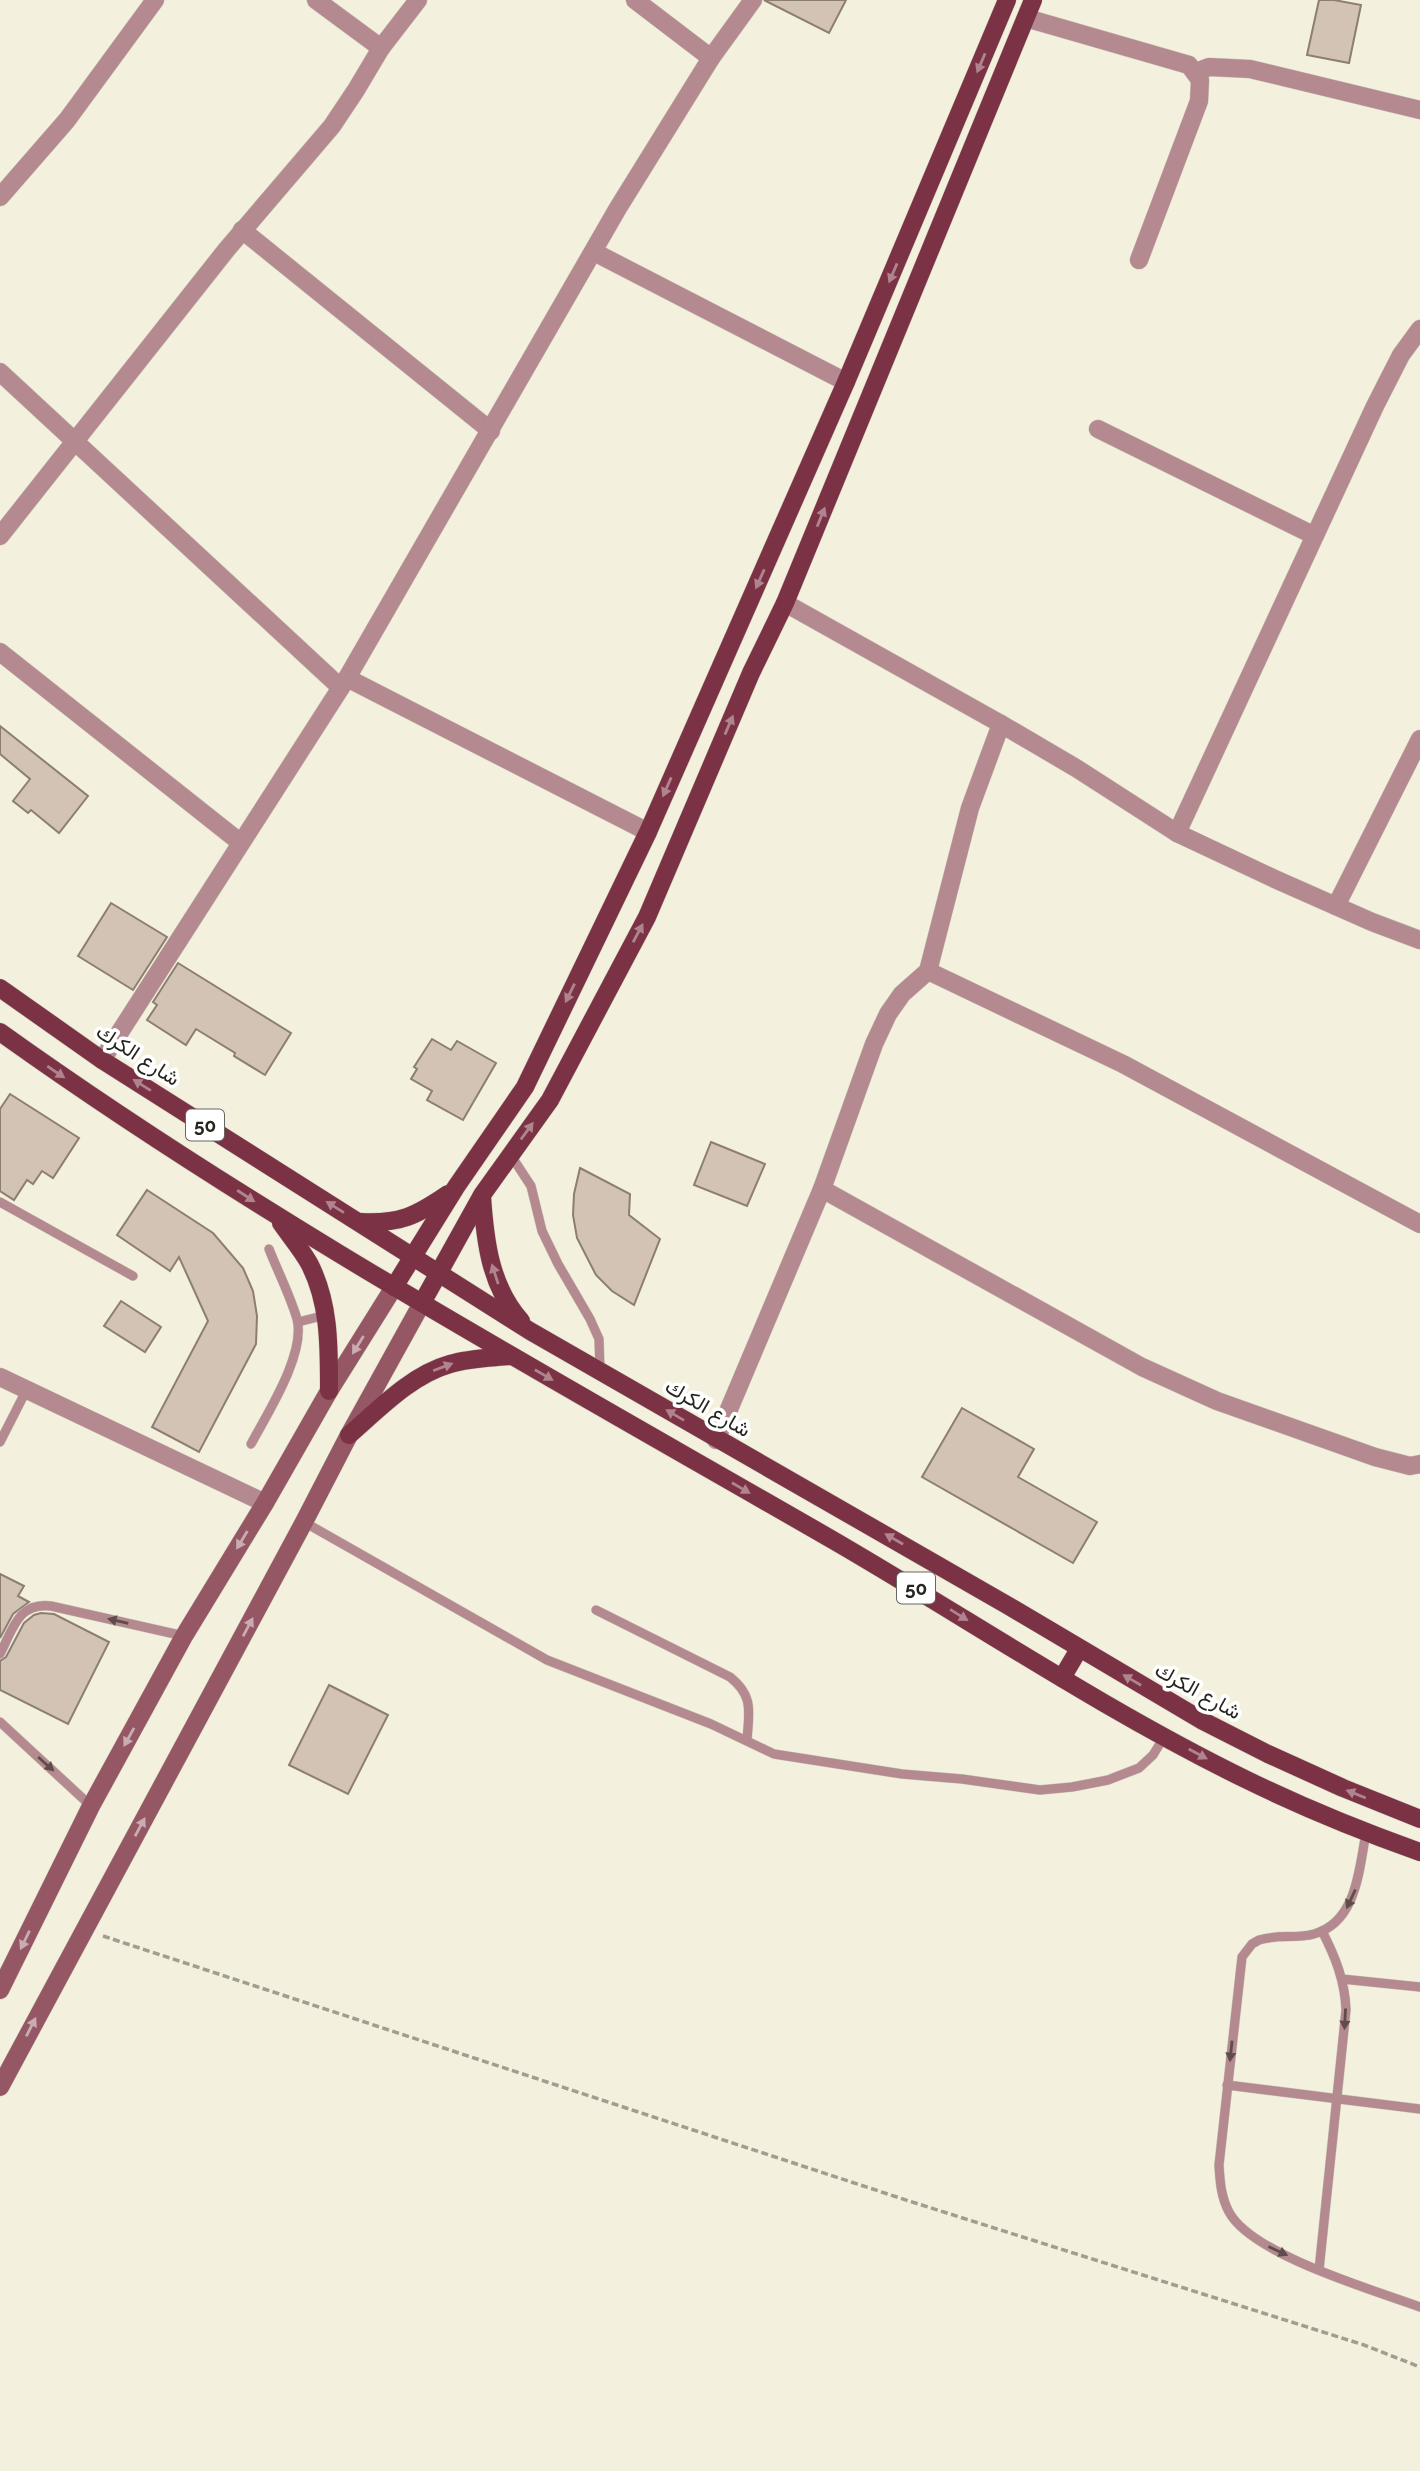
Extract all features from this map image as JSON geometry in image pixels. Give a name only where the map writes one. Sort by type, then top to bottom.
[{"type":"main road","points":[[1,1986],[91,1806],[184,1636],[329,1391],[456,1188],[525,1087],[648,832],[846,382],[1007,0]]},
{"type":"main road","points":[[0,2087],[304,1522],[348,1435],[482,1195],[550,1100],[647,917],[751,673],[785,603],[1033,0]]},
{"type":"main road","name":"شارع الكرك","points":[[0,988],[102,1060],[530,1331],[716,1440],[995,1598],[1203,1721],[1343,1788],[1420,1819]]},
{"type":"main road","name":"50","points":[[0,1032],[56,1072],[277,1217],[510,1356],[930,1597],[1062,1678],[1245,1779],[1366,1833],[1420,1852]]},
{"type":"main road","points":[[360,1222],[383,1223],[414,1216],[456,1188]]},
{"type":"main road","points":[[482,1195],[491,1265],[500,1292],[530,1331]]},
{"type":"main road","points":[[277,1217],[308,1263],[318,1286],[326,1315],[330,1349],[329,1391]]},
{"type":"main road","points":[[348,1435],[404,1388],[428,1374],[449,1364],[510,1356]]},
{"type":"main road","points":[[1062,1678],[1079,1649]]},
{"type":"street","points":[[0,197],[67,120],[155,0]]},
{"type":"street","points":[[316,0],[381,48]]},
{"type":"street","points":[[0,536],[242,230],[332,126],[381,48],[418,0]]},
{"type":"street","points":[[635,0],[711,58]]},
{"type":"street","points":[[102,1060],[344,683],[618,208],[711,58],[753,0]]},
{"type":"street","points":[[1026,18],[1189,65],[1200,80],[1199,101],[1139,260]]},
{"type":"street","points":[[1196,72],[1209,67],[1250,69],[1420,110]]},
{"type":"street","points":[[242,230],[491,431]]},
{"type":"street","points":[[594,252],[846,382]]},
{"type":"street","points":[[1177,833],[1314,535],[1396,365],[1420,329]]},
{"type":"street","points":[[0,372],[344,683],[648,832]]},
{"type":"street","points":[[1098,429],[1314,535]]},
{"type":"street","points":[[785,603],[1076,768],[1177,833],[1336,906],[1420,940]]},
{"type":"street","points":[[0,652],[241,844]]},
{"type":"street","points":[[716,1440],[822,1189],[874,1044],[888,1014],[902,994],[928,971],[970,808],[1001,724]]},
{"type":"street","points":[[1336,906],[1420,739]]},
{"type":"street","points":[[928,971],[1123,1064],[1420,1224]]},
{"type":"street","points":[[822,1189],[1155,1373],[1217,1401],[1375,1457],[1410,1466],[1420,1464]]},
{"type":"street","points":[[0,1377],[265,1503]]},
{"type":"lane","points":[[510,1154],[531,1185],[542,1231],[599,1339],[600,1370]]},
{"type":"lane","points":[[0,1202],[132,1276]]},
{"type":"lane","points":[[251,1444],[289,1372],[298,1322],[269,1249]]},
{"type":"lane","points":[[298,1322],[326,1315]]},
{"type":"lane","points":[[0,1442],[26,1389]]},
{"type":"lane","points":[[304,1522],[547,1660],[747,1740],[774,1754],[902,1774],[1040,1790],[1108,1780],[1139,1768],[1153,1755],[1165,1736]]},
{"type":"lane","points":[[0,1654],[22,1614],[35,1605],[51,1606],[184,1636]]},
{"type":"lane","points":[[596,1610],[730,1677],[740,1685],[748,1696],[750,1711],[747,1740]]},
{"type":"lane","points":[[0,1722],[91,1806]]},
{"type":"lane","points":[[1366,1833],[1352,1899],[1337,1920],[1312,1935],[1265,1938],[1246,1950],[1240,1965],[1227,2085],[1219,2165],[1221,2191],[1230,2214],[1247,2233],[1269,2246],[1319,2270],[1420,2308]]},
{"type":"lane","points":[[1319,2270],[1346,2010],[1342,1979],[1322,1931]]},
{"type":"lane","points":[[1342,1979],[1420,1987]]},
{"type":"lane","points":[[1227,2085],[1420,2109]]},
{"type":"path","points":[[85,1930],[896,2197],[1364,2345],[1420,2367]]},
{"type":"building","points":[[764,0],[846,0],[829,33]]},
{"type":"building","points":[[1319,0],[1361,5],[1349,63],[1307,55]]},
{"type":"building","points":[[0,726],[88,796],[59,833],[31,810],[28,813],[13,801],[30,779],[0,754]]},
{"type":"building","points":[[111,903],[167,937],[133,990],[78,956]]},
{"type":"building","points":[[178,963],[291,1033],[265,1075],[196,1029],[186,1045],[147,1020],[157,1005],[153,1002]]},
{"type":"building","points":[[432,1039],[451,1050],[457,1041],[496,1063],[463,1120],[427,1100],[432,1091],[411,1079],[417,1069],[414,1067]]},
{"type":"building","points":[[10,1094],[79,1138],[53,1178],[42,1171],[33,1184],[27,1180],[14,1200],[0,1191],[0,1109]]},
{"type":"building","points":[[711,1142],[765,1164],[747,1206],[694,1185]]},
{"type":"building","points":[[580,1168],[630,1194],[629,1215],[660,1239],[634,1305],[612,1291],[596,1275],[577,1238],[573,1215],[574,1194]]},
{"type":"building","points":[[147,1190],[213,1233],[243,1268],[253,1291],[257,1316],[256,1344],[199,1452],[152,1427],[208,1321],[179,1257],[170,1271],[117,1235]]},
{"type":"building","points":[[121,1301],[161,1327],[145,1352],[104,1326]]},
{"type":"building","points":[[962,1408],[1034,1449],[1018,1477],[1097,1522],[1073,1563],[922,1477]]},
{"type":"building","points":[[0,1574],[24,1586],[18,1596],[29,1602],[13,1614],[0,1638]]},
{"type":"building","points":[[41,1613],[54,1614],[109,1642],[68,1724],[0,1690],[0,1661],[6,1657],[24,1623]]},
{"type":"building","points":[[329,1685],[388,1715],[348,1794],[289,1765]]}]
